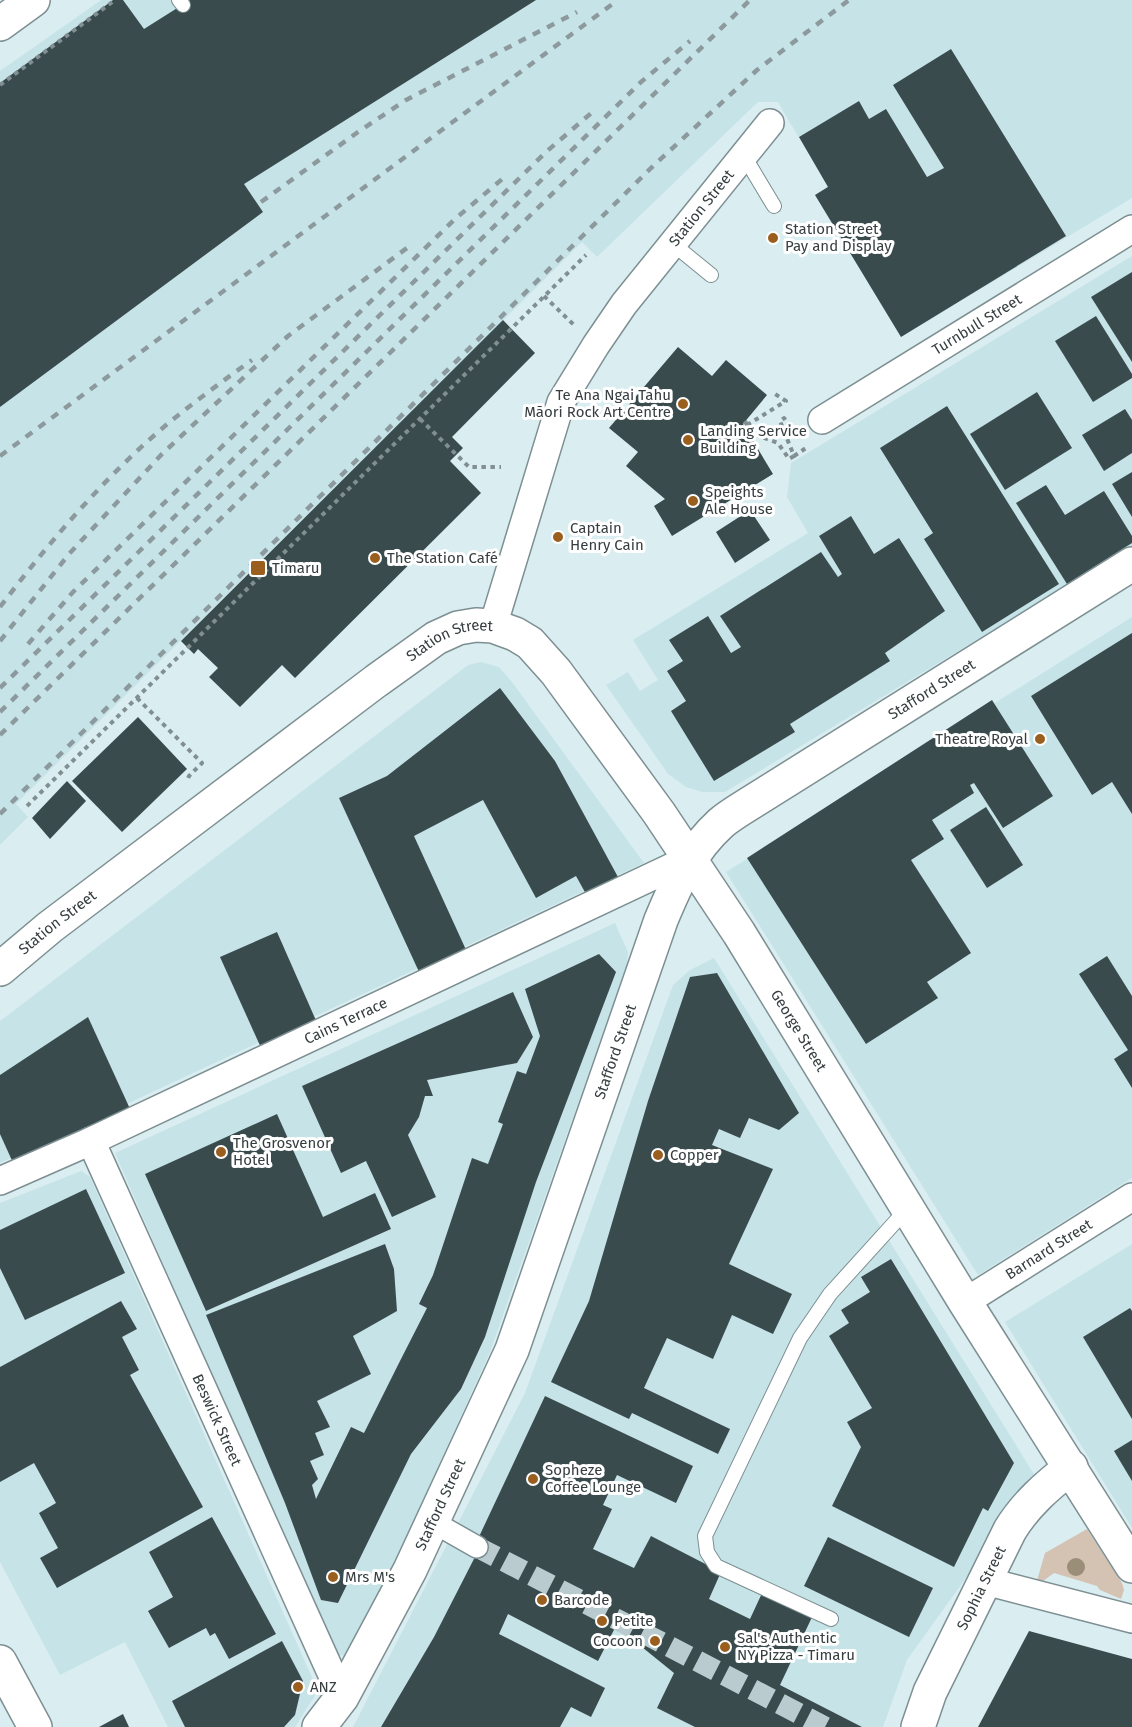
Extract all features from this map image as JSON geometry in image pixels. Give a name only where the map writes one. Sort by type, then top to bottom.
[{"type":"street","points":[[0,24],[33,0]]},
{"type":"street","name":"Station Street","points":[[0,969],[50,927],[420,649],[436,638],[458,628],[476,625],[493,626],[561,402],[624,304],[770,123]]},
{"type":"street","name":"Turnbull Street","points":[[822,420],[1132,229]]},
{"type":"street","name":"Stafford Street","points":[[319,1727],[342,1698],[433,1522],[512,1350],[661,920],[689,859],[707,836],[723,821],[744,807],[1132,564]]},
{"type":"street","name":"George Street","points":[[493,626],[515,634],[542,655],[659,813],[739,933],[1132,1566]]},
{"type":"street","name":"Cains Terrace","points":[[0,1181],[91,1141],[689,859]]},
{"type":"street","name":"Beswick Street","points":[[91,1141],[342,1698]]},
{"type":"street","name":"Barnard Street","points":[[966,1302],[1132,1197]]},
{"type":"street","name":"Sophia Street","points":[[918,1727],[930,1692],[1021,1513],[1042,1490],[1071,1467]]},
{"type":"street","points":[[433,1522],[477,1547]]},
{"type":"street","points":[[985,1581],[1132,1619]]},
{"type":"street","points":[[0,1662],[35,1727]]},
{"type":"lane","points":[[744,156],[774,206]]},
{"type":"lane","points":[[673,244],[711,275]]},
{"type":"lane","points":[[831,1619],[716,1566],[707,1552],[705,1536],[800,1338],[830,1294],[908,1207]]},
{"type":"path","points":[[0,85],[116,0]]},
{"type":"path","points":[[27,806],[586,255]]},
{"type":"path","points":[[544,296],[596,345]]},
{"type":"path","points":[[775,394],[786,401],[746,423],[752,433],[778,443],[789,459],[794,456],[808,446],[784,418],[780,421],[794,456]]},
{"type":"path","points":[[420,418],[469,467],[501,467]]},
{"type":"path","points":[[137,698],[202,763],[187,781]]},
{"type":"shaded area","points":[[101,0],[1132,0],[1132,198],[901,337],[815,195],[828,186],[778,102],[758,102],[597,257],[582,242],[16,804],[28,817],[0,845],[0,71]]},
{"type":"shaded area","points":[[1132,256],[1132,546],[725,792],[702,792],[686,787],[668,774],[606,685],[628,672],[640,691],[658,680],[633,640],[808,533],[787,497],[791,463]]},
{"type":"shaded area","points":[[1132,617],[1132,1178],[978,1275],[726,872]]},
{"type":"shaded area","points":[[481,662],[499,667],[512,682],[644,863],[0,1163],[0,1021],[468,665]]},
{"type":"shaded area","points":[[615,923],[628,952],[627,965],[490,1352],[355,1650],[348,1656],[336,1655],[332,1652],[115,1153]]},
{"type":"shaded area","points":[[714,958],[1037,1479],[907,1660],[883,1727],[353,1727],[525,1393],[673,985],[690,970]]},
{"type":"shaded area","points":[[81,1171],[90,1177],[318,1691],[295,1727],[168,1727],[125,1642],[60,1675],[0,1562],[0,1203]]},
{"type":"shaded area","points":[[1132,1244],[1132,1528],[1005,1322]]},
{"type":"shaded area","points":[[1087,1529],[1122,1583],[1124,1590],[1121,1599],[1100,1590],[1097,1586],[1054,1573],[1036,1584],[1045,1553]]},
{"type":"building","points":[[113,0],[123,0],[144,29],[190,0],[536,0],[244,184],[263,212],[0,407],[0,83]]},
{"type":"building","points":[[951,49],[1066,236],[901,337],[815,195],[828,187],[799,137],[859,101],[869,119],[886,109],[927,177],[944,168],[893,85]]},
{"type":"building","points":[[1132,272],[1132,362],[1091,297]]},
{"type":"building","points":[[1096,316],[1132,374],[1132,378],[1093,402],[1055,341]]},
{"type":"building","points":[[503,320],[535,353],[452,437],[463,448],[450,461],[481,493],[295,678],[282,665],[240,707],[209,677],[218,668],[198,649],[194,654],[181,641]]},
{"type":"building","name":"Landing Service Building","points":[[678,347],[712,376],[726,360],[767,395],[743,424],[773,474],[672,536],[654,506],[665,499],[626,466],[638,452],[609,428]]},
{"type":"building","points":[[1037,392],[1072,448],[1005,490],[970,434]]},
{"type":"building","points":[[947,406],[1059,584],[982,632],[924,539],[933,533],[880,448]]},
{"type":"building","points":[[1125,409],[1132,420],[1132,453],[1104,471],[1082,435]]},
{"type":"building","points":[[1132,472],[1132,517],[1112,484]]},
{"type":"building","points":[[1046,485],[1065,515],[1104,491],[1132,536],[1132,543],[1067,584],[1016,503]]},
{"type":"building","points":[[750,510],[770,540],[735,563],[716,532]]},
{"type":"building","points":[[851,516],[874,554],[899,538],[945,611],[885,653],[890,661],[790,724],[795,732],[714,781],[671,711],[686,701],[667,671],[683,661],[669,640],[708,616],[731,653],[741,647],[720,616],[821,552],[838,577],[842,574],[819,536]]},
{"type":"building","points":[[1132,633],[1132,814],[1112,782],[1092,795],[1031,696]]},
{"type":"building","points":[[500,688],[555,761],[618,877],[586,894],[576,876],[536,898],[483,800],[414,836],[467,952],[420,974],[339,798],[387,776]]},
{"type":"building","points":[[992,700],[1053,796],[1003,828],[974,783],[970,785],[974,793],[932,820],[944,839],[911,860],[971,953],[927,982],[938,998],[866,1044],[747,858]]},
{"type":"building","points":[[138,717],[187,769],[122,832],[72,781]]},
{"type":"building","points":[[67,781],[86,801],[50,839],[32,818]]},
{"type":"building","points":[[986,807],[1023,865],[987,888],[950,830]]},
{"type":"building","points":[[277,932],[318,1025],[262,1050],[220,957]]},
{"type":"building","points":[[599,954],[616,972],[536,1182],[485,1337],[461,1389],[411,1454],[338,1603],[321,1600],[285,1503],[206,1315],[385,1244],[394,1269],[397,1311],[353,1336],[371,1374],[317,1401],[330,1427],[315,1433],[324,1455],[310,1461],[318,1479],[312,1485],[316,1499],[351,1427],[364,1433],[427,1308],[419,1304],[433,1275],[472,1158],[488,1164],[503,1124],[498,1122],[517,1071],[526,1074],[540,1036],[525,989]]},
{"type":"building","points":[[1107,956],[1132,996],[1132,1088],[1114,1059],[1128,1050],[1079,974]]},
{"type":"building","points":[[717,973],[799,1113],[779,1130],[749,1118],[740,1138],[719,1129],[712,1145],[773,1169],[729,1264],[792,1294],[773,1334],[732,1315],[713,1359],[667,1338],[644,1388],[730,1429],[718,1454],[632,1413],[629,1419],[551,1382],[589,1301],[648,1101],[690,977]]},
{"type":"building","points":[[513,992],[533,1037],[517,1063],[427,1080],[433,1096],[425,1096],[419,1117],[408,1135],[436,1197],[392,1217],[366,1161],[341,1173],[302,1086]]},
{"type":"building","points":[[88,1017],[131,1111],[14,1165],[0,1134],[0,1075]]},
{"type":"building","points":[[277,1114],[323,1217],[375,1193],[391,1229],[206,1311],[145,1174]]},
{"type":"building","points":[[86,1189],[125,1273],[25,1320],[0,1268],[0,1230]]},
{"type":"building","points":[[891,1259],[1014,1463],[988,1511],[983,1508],[954,1567],[832,1506],[861,1447],[847,1422],[872,1408],[829,1336],[849,1323],[841,1310],[870,1292],[861,1277]]},
{"type":"building","points":[[121,1301],[137,1329],[122,1337],[139,1370],[130,1375],[203,1507],[57,1588],[40,1558],[58,1548],[39,1513],[56,1503],[34,1463],[0,1482],[0,1367]]},
{"type":"building","points":[[1130,1308],[1132,1311],[1132,1419],[1083,1337]]},
{"type":"building","points":[[545,1396],[693,1466],[676,1503],[617,1475],[603,1505],[612,1509],[593,1549],[634,1568],[651,1536],[721,1572],[709,1599],[750,1619],[763,1591],[813,1615],[780,1685],[862,1727],[695,1727],[657,1708],[674,1673],[616,1626],[598,1661],[508,1614],[499,1634],[605,1688],[591,1717],[571,1707],[560,1727],[381,1727],[434,1637],[477,1553],[477,1541]]},
{"type":"building","points":[[1132,1440],[1132,1481],[1114,1451]]},
{"type":"building","points":[[212,1517],[276,1634],[229,1659],[215,1633],[210,1636],[206,1628],[169,1648],[148,1611],[173,1597],[149,1552]]},
{"type":"building","points":[[828,1537],[933,1588],[909,1637],[804,1586]]},
{"type":"building","points":[[1029,1631],[1132,1659],[1132,1727],[978,1727]]},
{"type":"building","points":[[282,1641],[303,1681],[295,1715],[284,1727],[185,1727],[172,1701]]},
{"type":"building","points":[[123,1714],[129,1727],[99,1727]]},
{"type":"tunnel","points":[[477,1547],[825,1727]]},
{"type":"railway","points":[[0,456],[618,0]]},
{"type":"railway","points":[[0,735],[750,0]]},
{"type":"railway","points":[[0,814],[651,168],[757,70],[849,0]]},
{"type":"railway","points":[[261,202],[406,100],[577,12]]},
{"type":"railway","points":[[0,712],[641,82],[690,41]]},
{"type":"railway","points":[[0,688],[546,152],[596,109]]},
{"type":"railway","points":[[28,644],[73,592],[455,219],[507,175]]},
{"type":"railway","points":[[0,641],[69,554],[162,454],[288,336],[407,248]]},
{"type":"railway","points":[[0,607],[59,533],[124,463],[171,421],[252,360]]},
{"type":"place","name":"Station Street Pay and Display","points":[[773,238]]},
{"type":"place","name":"Te Ana Ngai Tahu Māori Rock Art Centre","points":[[683,404]]},
{"type":"place","name":"Landing Service Building","points":[[688,440]]},
{"type":"place","name":"Speights Ale House","points":[[693,501]]},
{"type":"place","name":"Captain Henry Cain","points":[[558,537]]},
{"type":"place","name":"The Station Café","points":[[375,558]]},
{"type":"place","name":"Timaru","points":[[258,568]]},
{"type":"place","name":"Theatre Royal","points":[[1040,739]]},
{"type":"place","name":"The Grosvenor Hotel","points":[[221,1152]]},
{"type":"place","name":"Copper","points":[[658,1155]]},
{"type":"place","name":"Sopheze Coffee Lounge","points":[[533,1479]]},
{"type":"place","name":"Mrs M's","points":[[333,1577]]},
{"type":"place","name":"Barcode","points":[[542,1600]]},
{"type":"place","name":"Petite","points":[[602,1621]]},
{"type":"place","name":"Cocoon","points":[[655,1641]]},
{"type":"place","name":"Sal's Authentic NY Pizza - Timaru","points":[[725,1647]]},
{"type":"place","name":"ANZ","points":[[298,1687]]}]
